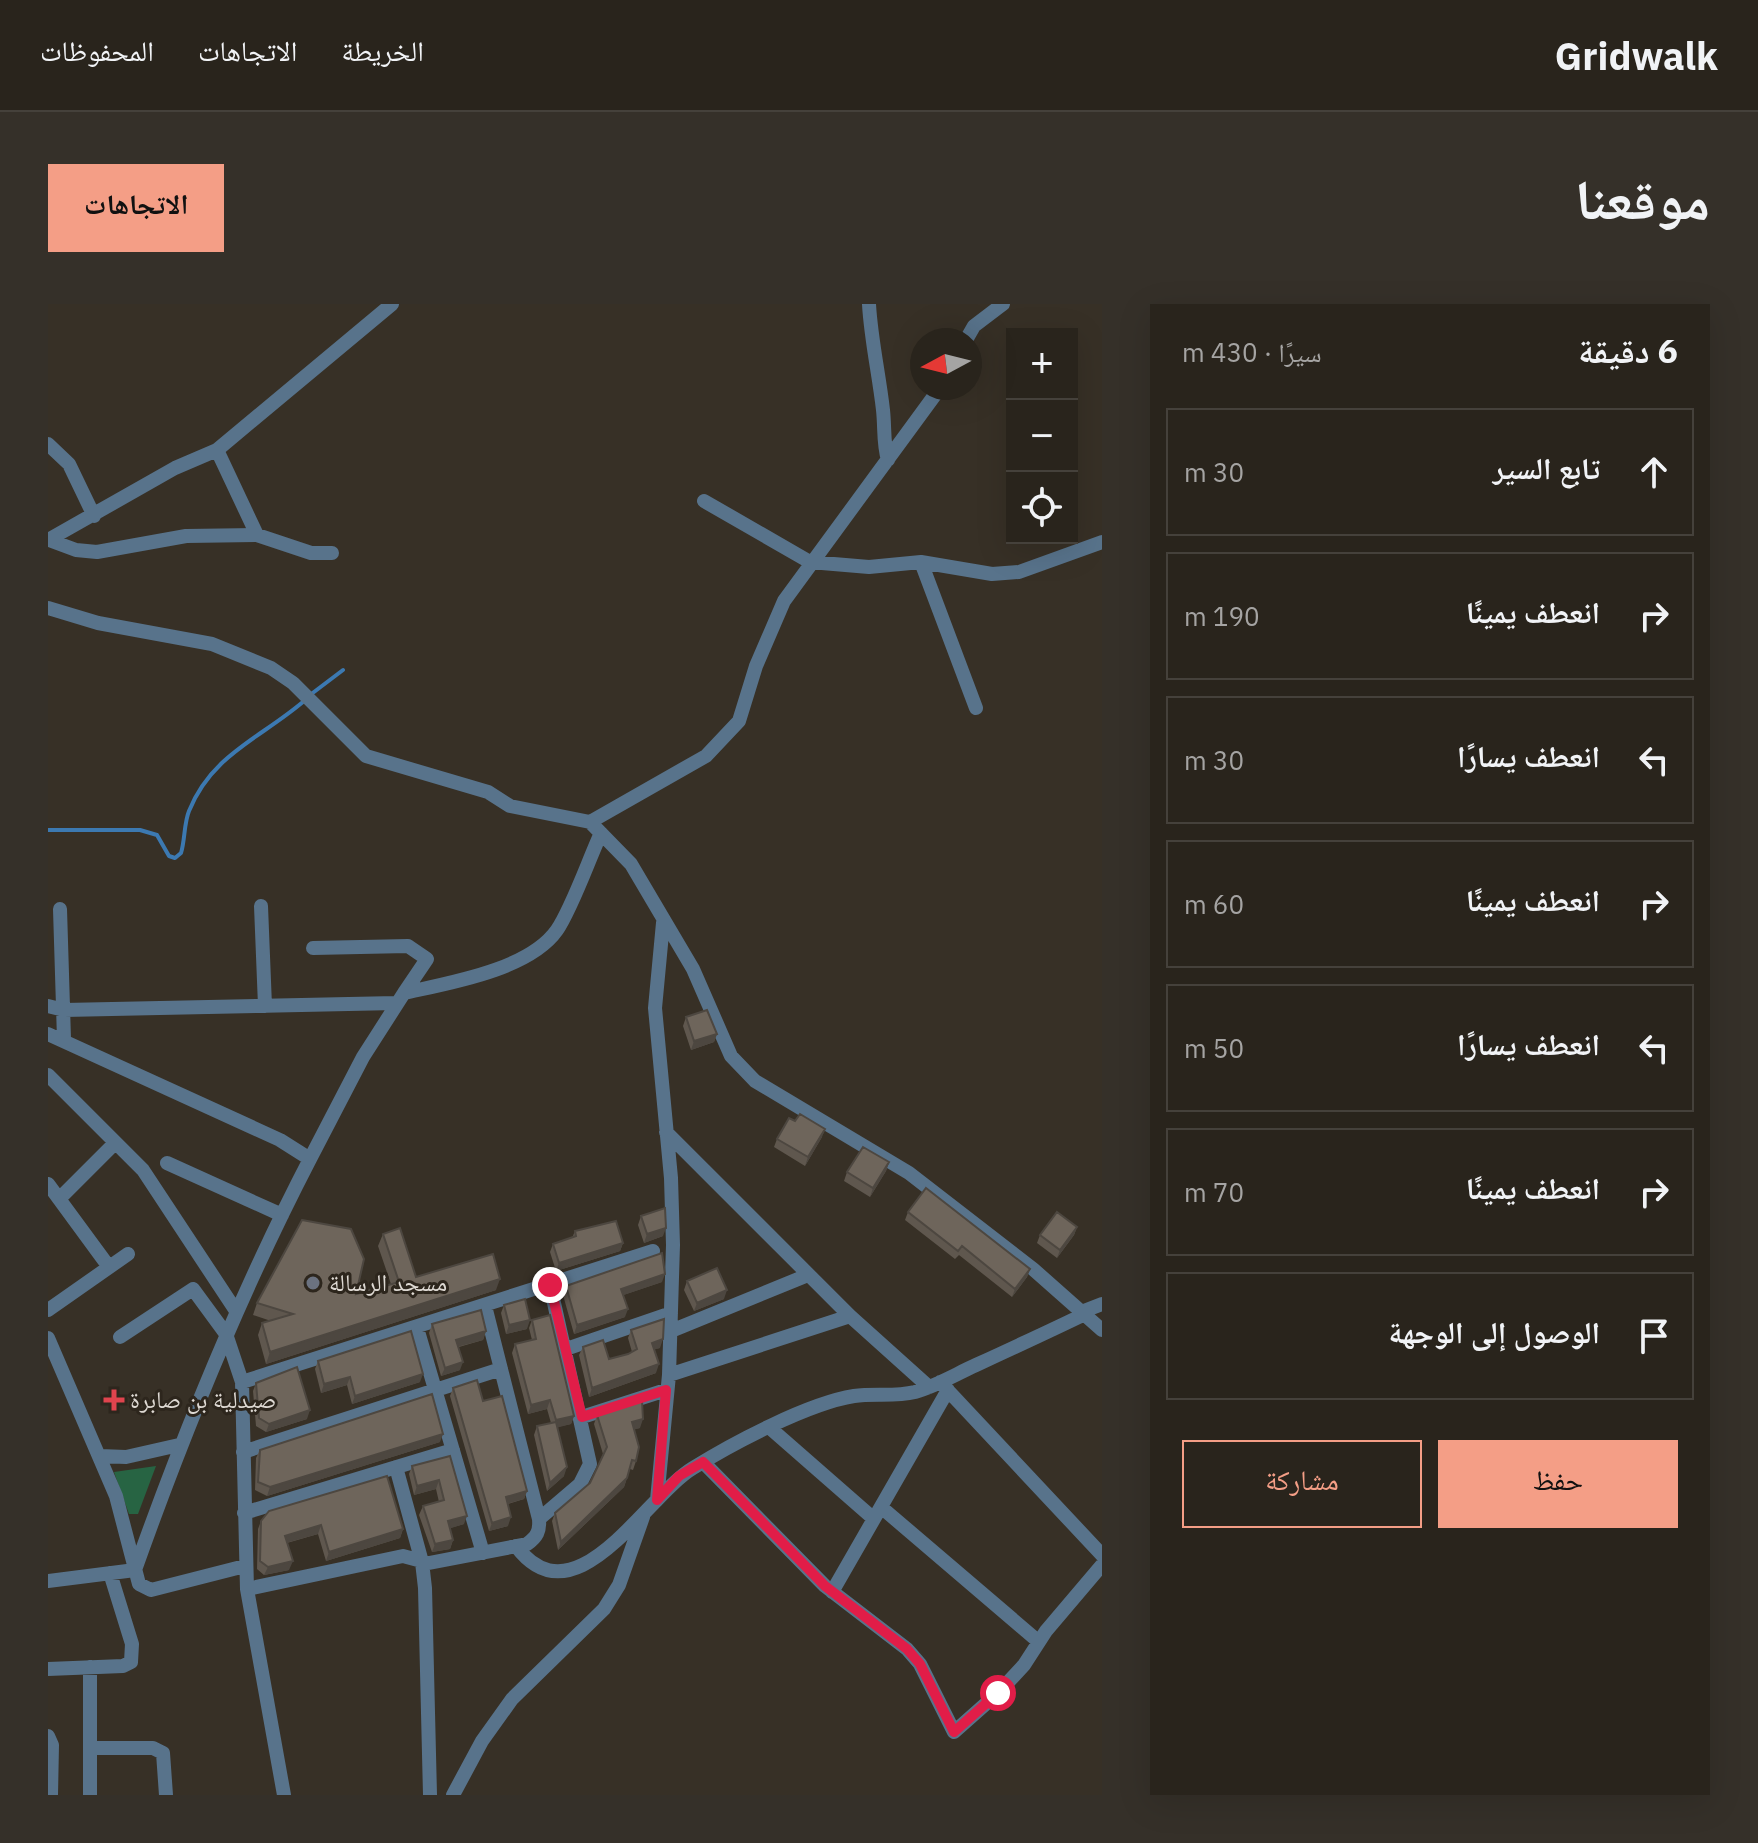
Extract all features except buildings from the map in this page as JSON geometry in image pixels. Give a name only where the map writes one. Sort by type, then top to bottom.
[{"type":"street","points":[[48,540],[175,468],[217,450],[392,304]]},
{"type":"street","points":[[869,304],[871,341],[883,411],[883,444],[888,460]]},
{"type":"street","points":[[973,328],[1003,304]]},
{"type":"street","points":[[48,1006],[64,1010],[265,1006],[400,998],[473,977],[526,955],[556,930],[595,827],[706,756],[739,721],[756,666],[784,601],[931,400]]},
{"type":"street","points":[[48,444],[69,464],[94,516]]},
{"type":"street","points":[[217,450],[257,535]]},
{"type":"street","points":[[704,501],[810,562],[869,567],[921,562],[992,574],[1019,572],[1097,547]]},
{"type":"street","points":[[48,540],[76,550],[97,552],[186,536],[257,535],[311,553],[332,553]]},
{"type":"street","points":[[921,562],[976,708]]},
{"type":"street","points":[[48,608],[98,623],[212,644],[271,668],[308,697],[366,756],[488,792],[510,806],[595,827],[631,864],[663,923],[693,969],[731,1056],[755,1081],[909,1173],[1085,1312],[1102,1330]]},
{"type":"street","points":[[261,906],[265,1006]]},
{"type":"street","points":[[60,909],[64,1039]]},
{"type":"street","points":[[657,1500],[671,1331],[671,1178],[655,1008],[663,923]]},
{"type":"street","points":[[135,1570],[179,1445],[236,1311],[310,1159],[400,998],[427,959],[408,946],[313,948]]},
{"type":"street","points":[[48,1034],[280,1140],[310,1159]]},
{"type":"street","points":[[48,1075],[143,1170],[236,1311]]},
{"type":"street","points":[[666,1132],[850,1316],[939,1386],[1102,1555]]},
{"type":"street","points":[[59,1199],[115,1143]]},
{"type":"street","points":[[167,1163],[282,1215]]},
{"type":"street","points":[[48,1184],[109,1267]]},
{"type":"street","points":[[242,1382],[653,1251]]},
{"type":"street","points":[[48,1310],[128,1254]]},
{"type":"street","points":[[671,1331],[808,1275]]},
{"type":"street","points":[[539,1519],[587,1475],[589,1449],[550,1285]]},
{"type":"street","points":[[120,1337],[193,1289],[226,1334],[242,1382],[247,1589],[284,1795]]},
{"type":"street","points":[[516,1546],[526,1560],[545,1572],[571,1568],[597,1557],[679,1476],[770,1428],[841,1400],[898,1395],[939,1386],[1102,1304]]},
{"type":"street","points":[[247,1589],[403,1556],[422,1562],[483,1553],[534,1539],[540,1529],[539,1519],[485,1306]]},
{"type":"street","points":[[566,1349],[671,1313]]},
{"type":"street","points":[[582,1417],[850,1316]]},
{"type":"street","points":[[417,1328],[483,1553]]},
{"type":"street","points":[[48,1338],[116,1496],[139,1584],[151,1590],[245,1566]]},
{"type":"street","points":[[243,1452],[501,1369]]},
{"type":"street","points":[[832,1592],[877,1513],[939,1386]]},
{"type":"street","points":[[770,1428],[1039,1642]]},
{"type":"street","points":[[100,1456],[126,1457],[179,1445]]},
{"type":"street","points":[[244,1513],[453,1450]]},
{"type":"street","points":[[703,1462],[832,1592],[907,1649],[920,1664],[954,1732],[998,1693],[1102,1565]]},
{"type":"street","points":[[396,1467],[422,1562],[430,1795]]},
{"type":"street","points":[[453,1795],[482,1741],[512,1699],[604,1609],[619,1585],[644,1513]]},
{"type":"street","points":[[48,1581],[135,1570]]},
{"type":"street","points":[[48,1669],[123,1666],[131,1662],[133,1654],[110,1573]]},
{"type":"street","points":[[90,1667],[90,1795]]},
{"type":"street","points":[[48,1736],[52,1745],[51,1795]]},
{"type":"street","points":[[90,1748],[153,1748],[163,1753],[166,1795]]},
{"type":"green space","points":[[156,1466],[138,1514],[129,1514],[114,1472]]},
{"type":"waterway","points":[[310,695],[343,670]]},
{"type":"waterway","points":[[48,830],[140,830],[157,835],[169,856],[175,858],[181,853],[189,811],[211,775],[239,748],[304,701]]},
{"type":"place","name":"مسجد الرسالة","points":[[313,1283]]},
{"type":"place","name":"صيدلية بن صابرة","points":[[114,1400]]},
{"type":"route","points":[[550,1285],[582,1417],[666,1390],[657,1500],[679,1476],[703,1462],[825,1586],[907,1649],[920,1664],[954,1732],[998,1693]]}]
